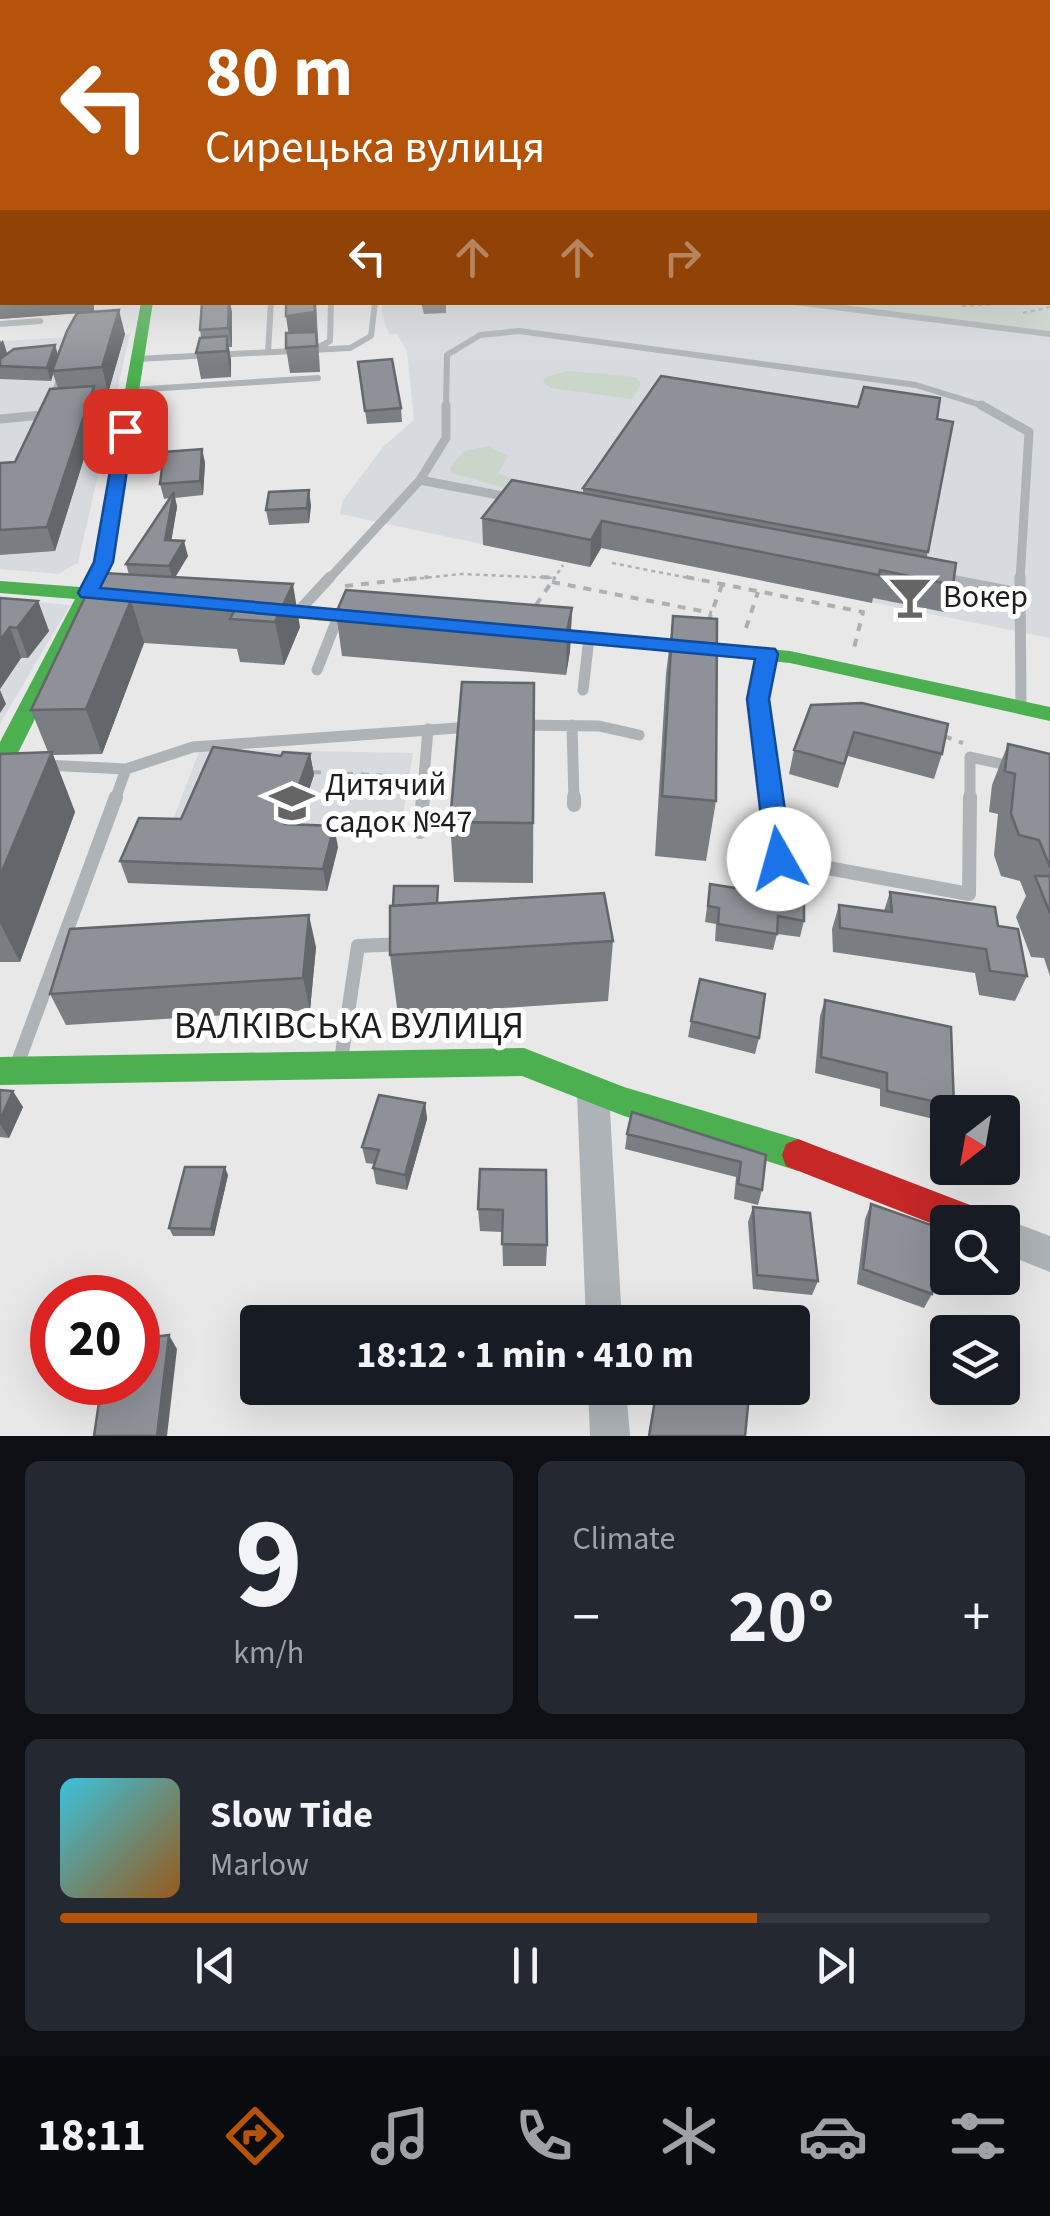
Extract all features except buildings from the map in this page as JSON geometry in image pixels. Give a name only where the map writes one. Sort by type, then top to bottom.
[{"type":"street","points":[[9,764],[103,562],[146,305]]},
{"type":"street","points":[[0,586],[150,599]]},
{"type":"street","points":[[224,607],[396,622]]},
{"type":"street","points":[[512,631],[767,654],[1050,714]]},
{"type":"street","name":"ВАЛКІВСЬКА ВУЛИЦЯ","points":[[7,1070],[524,1062],[593,1093],[761,1142],[930,1206]]},
{"type":"street","points":[[593,1093],[603,1305]]},
{"type":"street","points":[[1020,1242],[1050,1254]]},
{"type":"street","points":[[608,1405],[610,1436]]},
{"type":"lane","points":[[268,352],[271,305]]},
{"type":"lane","points":[[315,349],[330,342],[331,305]]},
{"type":"lane","points":[[137,359],[315,349],[368,342],[374,335],[375,305]]},
{"type":"lane","points":[[819,305],[1050,334]]},
{"type":"lane","points":[[0,324],[40,321]]},
{"type":"lane","points":[[296,614],[420,480],[446,438],[447,355],[458,343],[477,335],[503,330],[544,332],[916,385],[966,396],[1000,410],[1029,432],[1019,593],[1021,708]]},
{"type":"lane","points":[[0,419],[42,416],[52,404],[63,368]]},
{"type":"lane","points":[[52,404],[318,378]]},
{"type":"lane","points":[[420,480],[536,502]]},
{"type":"lane","points":[[923,575],[1019,593]]},
{"type":"lane","points":[[317,670],[338,617]]},
{"type":"lane","points":[[583,690],[589,638]]},
{"type":"lane","points":[[767,654],[758,699],[779,859],[969,894],[970,758],[1025,769]]},
{"type":"lane","points":[[572,724],[574,805]]},
{"type":"lane","points":[[503,726],[572,724],[618,728],[639,735]]},
{"type":"lane","points":[[9,764],[126,770],[193,747],[484,726]]},
{"type":"lane","points":[[420,832],[428,729]]},
{"type":"lane","points":[[7,1070],[126,770]]},
{"type":"lane","points":[[340,1065],[358,946],[415,944]]},
{"type":"path","points":[[612,563],[862,612],[854,648]]},
{"type":"path","points":[[534,609],[564,565]]},
{"type":"path","points":[[316,592],[370,581],[461,574],[553,580],[712,612]]},
{"type":"path","points":[[708,622],[722,584]]},
{"type":"path","points":[[746,628],[758,592]]},
{"type":"path","points":[[298,771],[424,778]]},
{"type":"shaded area","points":[[382,305],[808,305],[1050,336],[1050,638],[602,548],[590,567],[340,514],[343,500],[384,446],[414,420],[407,351],[397,334],[389,334]]},
{"type":"shaded area","points":[[819,305],[1049,305],[1050,333]]},
{"type":"shaded area","points":[[130,334],[78,563],[58,574],[0,569],[0,341]]},
{"type":"shaded area","points":[[568,371],[636,377],[641,384],[632,399],[551,388],[543,382],[545,377]]},
{"type":"shaded area","points":[[488,446],[508,456],[498,473],[523,483],[509,489],[451,473],[450,467],[464,451]]},
{"type":"shaded area","points":[[0,599],[70,605],[0,724]]},
{"type":"shaded area","name":"Дитячий садок №47","points":[[200,749],[413,753],[400,834],[170,828]]},
{"type":"traffic: fast","points":[[0,765],[103,562],[146,305]]},
{"type":"traffic: fast","points":[[0,587],[130,597]]},
{"type":"traffic: fast","points":[[527,633],[790,657],[1050,714]]},
{"type":"traffic: fast","points":[[0,1071],[524,1062],[624,1102],[798,1155]]},
{"type":"traffic: slow","points":[[253,610],[379,620]]},
{"type":"traffic: jam","points":[[798,1155],[930,1206]]},
{"type":"place","name":"Вокер","points":[[910,597]]},
{"type":"place","name":"Дитячий садок №47","points":[[292,803]]},
{"type":"route","points":[[125,431],[103,562],[88,593],[767,654],[758,699],[779,859]]}]
